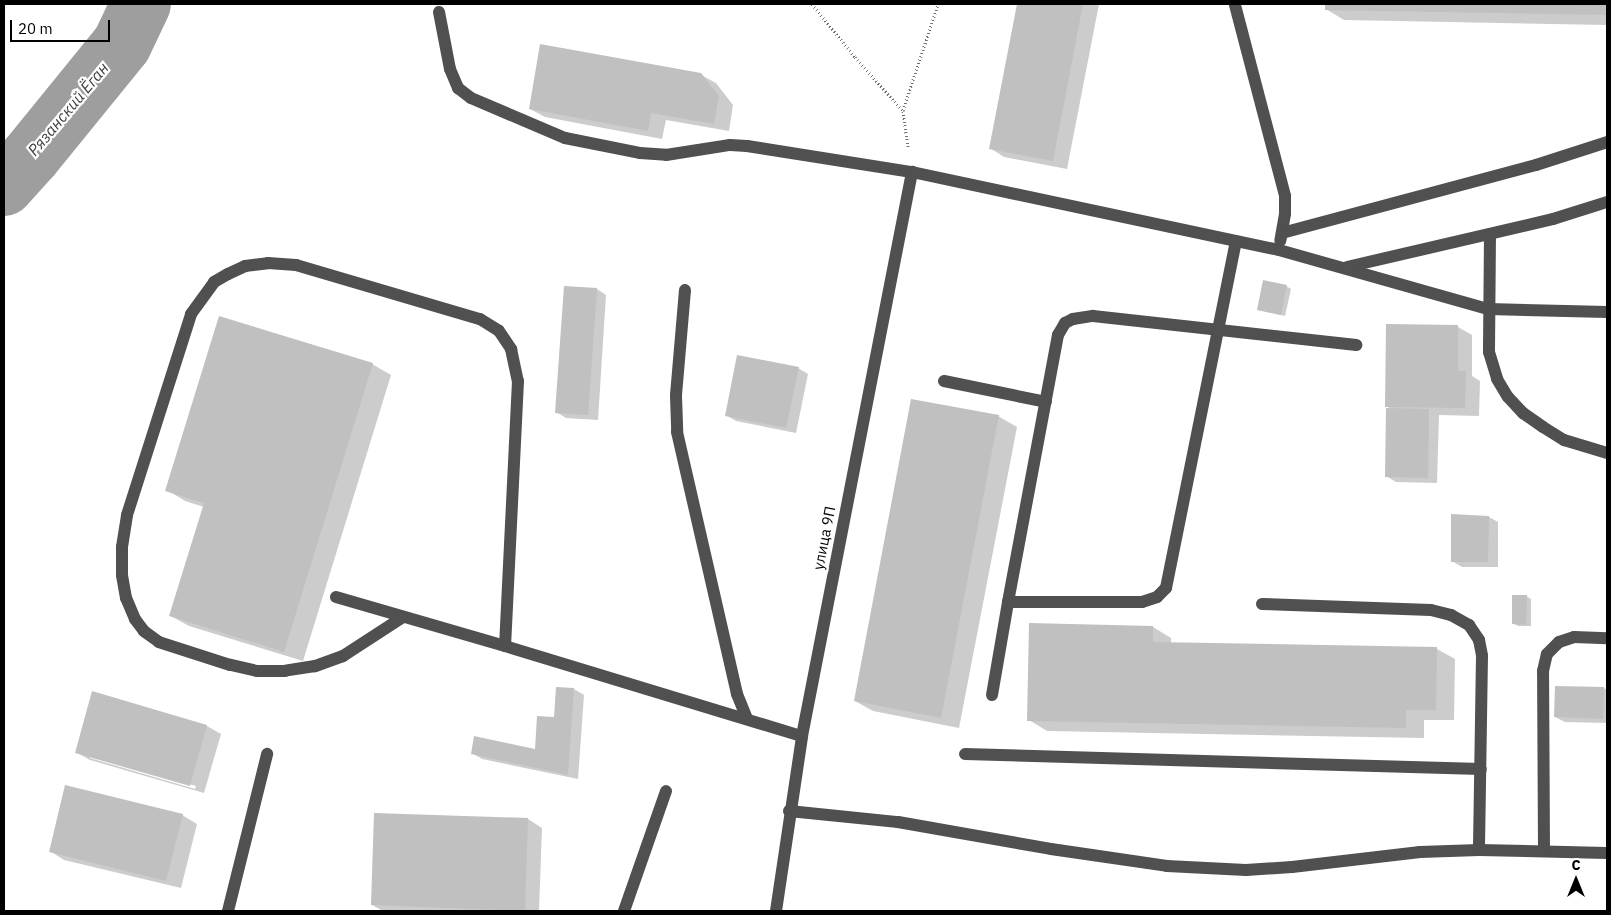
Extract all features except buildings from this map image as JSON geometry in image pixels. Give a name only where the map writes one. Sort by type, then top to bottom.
[{"type":"street","points":[[1235,5],[1285,196],[1285,214],[1278,250]]},
{"type":"street","points":[[439,12],[450,69],[458,88],[471,98],[565,138],[640,153],[666,155],[730,145],[747,146],[912,172],[1278,250],[1488,309],[1607,312]]},
{"type":"street","points":[[1282,233],[1536,165],[1607,142]]},
{"type":"street","name":"улица 9П","points":[[776,911],[802,736],[912,172]]},
{"type":"street","points":[[1345,268],[1490,234],[1607,202]]},
{"type":"street","points":[[1490,234],[1489,352],[1497,379],[1508,396],[1523,413],[1564,440],[1607,453]]},
{"type":"street","points":[[1008,602],[1142,602],[1157,597],[1166,588],[1236,241]]},
{"type":"street","points":[[403,617],[343,656],[315,666],[285,671],[257,671],[230,665],[159,642],[144,631],[135,619],[126,598],[122,575],[122,547],[127,515],[191,314],[214,282],[228,274],[245,266],[268,263],[296,265],[480,319],[499,331],[511,349],[518,381],[506,646]]},
{"type":"street","points":[[685,290],[676,396],[677,432],[737,694],[747,719]]},
{"type":"street","points":[[992,695],[1058,335],[1065,323],[1074,319],[1093,316],[1356,345]]},
{"type":"street","points":[[944,381],[1046,402]]},
{"type":"street","points":[[336,597],[506,646],[802,736]]},
{"type":"street","points":[[1262,604],[1431,610],[1451,615],[1469,625],[1479,640],[1482,656],[1479,850]]},
{"type":"street","points":[[1544,851],[1543,671],[1547,654],[1559,642],[1574,637],[1607,638]]},
{"type":"street","points":[[228,911],[268,754]]},
{"type":"street","points":[[965,754],[1481,769]]},
{"type":"street","points":[[624,911],[666,792]]},
{"type":"street","points":[[790,811],[898,822],[1051,849],[1166,866],[1246,870],[1292,867],[1420,852],[1479,850],[1607,853]]},
{"type":"path","points":[[812,4],[855,57],[903,111]]},
{"type":"path","points":[[912,172],[903,111],[938,4]]},
{"type":"waterway","name":"Рязанский Ёган","points":[[4,186],[31,156],[122,44],[141,4]]}]
